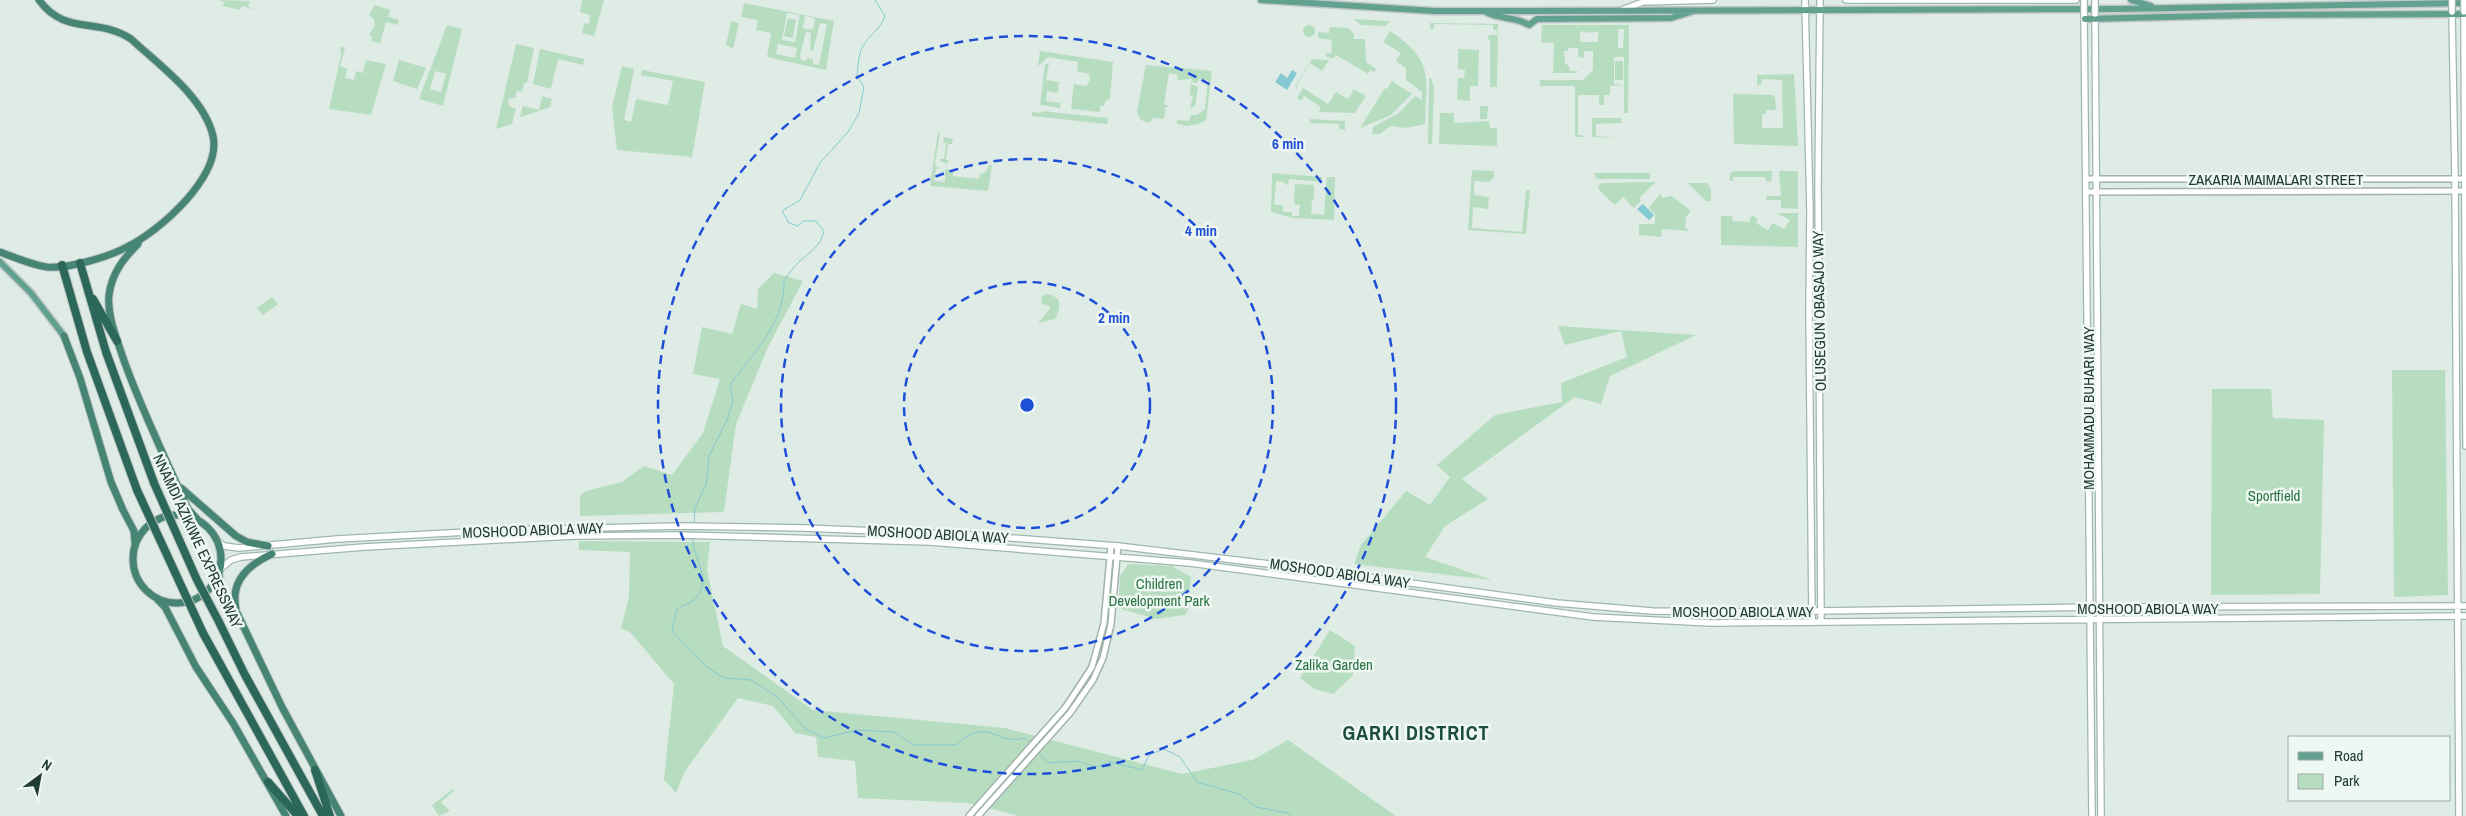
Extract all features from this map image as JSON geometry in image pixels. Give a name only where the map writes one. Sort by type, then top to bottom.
[{"type":"highway","name":"NNAMDI AZIKIWE EXPRESSWAY","points":[[38,0],[45,9],[68,24],[110,28],[118,30],[131,39],[190,94],[201,108],[209,124],[213,137],[213,154],[201,182],[125,258],[116,270],[109,298],[117,341],[138,399],[188,509],[199,522]]},
{"type":"highway","points":[[0,252],[48,267],[103,258],[143,239]]},
{"type":"highway","name":"NNAMDI AZIKIWE EXPRESSWAY","points":[[80,263],[129,420],[154,483],[197,580],[246,675],[323,816]]},
{"type":"highway","points":[[62,265],[87,352],[137,490],[203,633],[304,816]]},
{"type":"highway","points":[[86,286],[117,341]]},
{"type":"highway","points":[[64,336],[80,378],[111,482],[122,510],[134,531],[135,543],[132,557],[135,573],[144,589],[165,607],[196,667],[268,782],[286,816]]},
{"type":"highway","points":[[176,481],[189,496],[236,536],[247,542],[268,546]]},
{"type":"highway","points":[[135,543],[146,527],[162,517],[181,515],[206,527],[217,541],[220,550],[219,570],[214,582],[198,598],[176,603],[154,597]]},
{"type":"highway","points":[[237,613],[236,590],[242,574],[251,565],[272,554]]},
{"type":"highway","name":"NNAMDI AZIKIWE EXPRESSWAY","points":[[219,570],[220,584],[237,613],[272,689],[341,816]]},
{"type":"highway","points":[[315,770],[330,816]]},
{"type":"highway","points":[[268,782],[298,816]]},
{"type":"main road","points":[[1261,0],[1484,11],[1700,9],[1805,5],[2157,8],[2465,1],[2466,446]]},
{"type":"main road","points":[[1624,9],[1643,2],[1713,0]]},
{"type":"main road","points":[[1846,0],[2076,0]]},
{"type":"main road","name":"MOHAMMADU BUHARI WAY","points":[[2084,0],[2092,816]]},
{"type":"main road","name":"MOHAMMADU BUHARI WAY","points":[[2095,0],[2101,816]]},
{"type":"main road","points":[[2131,0],[2157,8]]},
{"type":"main road","points":[[2452,0],[2456,180],[2459,816]]},
{"type":"main road","name":"OLUSEGUN OBASAJO WAY","points":[[1805,5],[1810,232],[1812,621]]},
{"type":"main road","name":"OLUSEGUN OBASAJO WAY","points":[[1820,5],[1818,56],[1818,232],[1821,621]]},
{"type":"main road","points":[[1484,11],[1496,18],[1518,19],[1529,25],[1537,19],[1671,18],[1700,9]]},
{"type":"main road","points":[[2084,16],[2464,13]]},
{"type":"main road","points":[[1806,56],[1818,56]]},
{"type":"main road","points":[[1810,232],[1818,232]]},
{"type":"main road","points":[[0,262],[32,293],[64,336]]},
{"type":"main road","name":"MOSHOOD ABIOLA WAY","points":[[217,541],[234,548],[406,534],[712,526],[937,533],[1118,546],[1205,555],[1610,609],[1712,612],[2099,607],[2287,608],[2466,606]]},
{"type":"main road","name":"MOSHOOD ABIOLA WAY","points":[[219,570],[235,559],[272,554],[510,539],[680,535],[938,542],[1110,555],[1190,563],[1593,617],[1712,622],[2466,616]]},
{"type":"main road","points":[[2287,608],[2288,617]]},
{"type":"street","name":"ZAKARIA MAIMALARI STREET","points":[[2087,179],[2465,180]]},
{"type":"street","name":"ZAKARIA MAIMALARI STREET","points":[[2087,192],[2465,190]]},
{"type":"street","points":[[968,816],[1048,727],[1075,695],[1087,677],[1096,656],[1104,623],[1111,546]]},
{"type":"street","points":[[978,816],[1054,732],[1081,699],[1093,680],[1103,658],[1111,624],[1118,546]]},
{"type":"green space","points":[[218,0],[250,1],[248,7],[269,13],[242,6],[240,10],[223,6],[224,2]]},
{"type":"green space","points":[[582,0],[604,0],[594,36],[582,33],[584,23],[589,24],[590,15],[580,12]]},
{"type":"green space","points":[[744,3],[834,21],[826,70],[767,57],[771,33],[756,30],[758,20],[741,17]],"holes":[[[787,13],[800,15],[795,42],[782,40]],[[805,16],[815,18],[813,30],[803,28]],[[820,23],[827,24],[819,65],[813,64],[813,59],[801,60],[800,55],[806,32],[811,33],[810,51],[813,51]],[[778,44],[797,48],[795,58],[776,54]]]},
{"type":"green space","points":[[375,5],[390,10],[388,17],[399,20],[398,25],[386,22],[380,43],[371,41],[372,37],[369,35],[375,25],[374,19],[369,15]]},
{"type":"green space","points":[[788,18],[796,20],[793,38],[784,36]]},
{"type":"green space","points":[[1353,19],[1390,21],[1386,26],[1361,25]]},
{"type":"green space","points":[[731,21],[739,23],[733,49],[726,45]]},
{"type":"green space","points":[[1430,23],[1498,24],[1497,87],[1490,87],[1490,40],[1487,38],[1490,35],[1497,35],[1497,30],[1493,30],[1493,25],[1434,24],[1434,29],[1430,29]]},
{"type":"green space","points":[[447,25],[462,29],[443,106],[419,99]],"holes":[[[435,71],[446,74],[441,92],[430,89]]]},
{"type":"green space","points":[[1307,25],[1311,25],[1315,31],[1311,37],[1307,37],[1303,33],[1303,29]]},
{"type":"green space","points":[[1542,25],[1629,25],[1628,113],[1624,113],[1624,85],[1610,86],[1610,95],[1604,95],[1604,105],[1599,105],[1599,95],[1578,95],[1578,135],[1583,135],[1583,137],[1575,137],[1575,86],[1540,86],[1540,80],[1583,80],[1593,70],[1593,51],[1584,51],[1584,58],[1578,57],[1578,48],[1568,48],[1568,51],[1564,51],[1565,64],[1568,65],[1570,71],[1578,71],[1576,73],[1553,73],[1554,43],[1541,42]],"holes":[[[1618,29],[1624,29],[1623,48],[1618,48]],[[1582,31],[1588,33],[1588,31],[1592,33],[1598,31],[1598,42],[1580,42],[1580,33]],[[1614,57],[1624,57],[1624,85],[1614,84]]]},
{"type":"green space","points":[[1330,27],[1348,28],[1354,34],[1354,39],[1365,39],[1366,62],[1376,69],[1374,72],[1370,70],[1368,74],[1336,55],[1334,58],[1326,57],[1326,53],[1331,53],[1332,40],[1318,38],[1318,32],[1329,33]]},
{"type":"green space","points":[[1390,31],[1415,51],[1425,71],[1425,124],[1406,128],[1390,126],[1380,134],[1372,134],[1373,127],[1399,113],[1415,96],[1422,100],[1422,92],[1406,80],[1406,68],[1396,61],[1401,53],[1383,42]]},
{"type":"green space","points":[[516,44],[534,48],[527,83],[524,83],[522,92],[517,91],[515,98],[510,98],[508,101],[510,107],[516,108],[512,124],[496,129]]},
{"type":"green space","points":[[340,46],[345,48],[340,66],[347,69],[345,78],[354,80],[356,71],[363,73],[366,60],[386,64],[371,115],[329,109],[341,55]]},
{"type":"green space","points":[[540,49],[584,59],[583,65],[558,59],[551,89],[533,84]]},
{"type":"green space","points":[[1458,49],[1479,50],[1478,86],[1470,86],[1470,101],[1457,100],[1458,78],[1464,78],[1465,70],[1458,69]]},
{"type":"green space","points":[[1040,51],[1113,62],[1110,98],[1105,102],[1104,106],[1100,106],[1100,112],[1071,109],[1074,84],[1086,86],[1090,81],[1089,74],[1077,71],[1078,62],[1048,57],[1038,66]]},
{"type":"green space","points":[[1312,59],[1329,60],[1322,71],[1310,63],[1297,84],[1297,88],[1295,86]]},
{"type":"green space","points":[[399,60],[426,68],[417,89],[393,81]]},
{"type":"green space","points":[[1615,61],[1623,61],[1623,80],[1615,80]]},
{"type":"green space","points":[[1049,63],[1046,80],[1059,82],[1058,93],[1047,91],[1046,101],[1061,103],[1060,108],[1040,105],[1045,65]]},
{"type":"green space","points":[[1146,65],[1212,71],[1206,120],[1191,126],[1176,123],[1178,120],[1189,121],[1191,115],[1197,115],[1205,109],[1208,80],[1199,79],[1197,83],[1191,82],[1192,79],[1177,80],[1178,75],[1169,73],[1164,104],[1170,107],[1166,107],[1164,119],[1153,118],[1149,123],[1141,120],[1137,112]]},
{"type":"green space","points":[[622,66],[634,69],[624,120],[631,122],[636,99],[668,105],[673,81],[641,75],[642,70],[705,82],[692,157],[617,150],[612,107]]},
{"type":"green space","points":[[1794,74],[1798,146],[1734,144],[1733,94],[1773,95],[1776,110],[1766,110],[1766,114],[1762,114],[1762,128],[1783,128],[1782,80],[1762,79],[1762,84],[1757,85],[1757,75]]},
{"type":"green space","points":[[1429,78],[1432,79],[1432,84],[1434,85],[1432,144],[1428,144]]},
{"type":"green space","points":[[1392,81],[1412,94],[1391,115],[1360,128],[1385,88],[1387,89]]},
{"type":"green space","points":[[1191,84],[1198,87],[1195,106],[1190,108],[1193,96],[1190,95]]},
{"type":"green space","points":[[1303,88],[1328,104],[1336,92],[1348,99],[1354,89],[1366,96],[1355,113],[1319,112],[1321,107],[1304,96],[1301,101],[1297,98]]},
{"type":"green space","points":[[542,96],[552,99],[550,107],[520,116],[523,106],[539,110]]},
{"type":"green space","points":[[1480,106],[1488,106],[1487,119],[1480,119]]},
{"type":"green space","points":[[1042,111],[1108,118],[1107,124],[1032,116],[1032,112],[1042,113]]},
{"type":"green space","points":[[1440,113],[1454,113],[1454,123],[1489,121],[1490,128],[1497,128],[1497,146],[1439,144]]},
{"type":"green space","points":[[1592,118],[1621,118],[1621,123],[1596,124],[1596,136],[1621,138],[1592,137]]},
{"type":"green space","points":[[1310,119],[1345,121],[1345,130],[1339,129],[1339,124],[1310,123]]},
{"type":"green space","points":[[938,132],[940,132],[935,163],[936,167],[941,168],[936,169],[934,181],[945,182],[945,169],[953,170],[953,176],[979,179],[980,174],[986,172],[989,165],[992,165],[988,191],[930,186]]},
{"type":"green space","points":[[944,137],[953,139],[952,144],[948,144],[946,160],[949,160],[947,164],[940,161],[940,159],[944,159],[946,143],[943,143]]},
{"type":"green space","points":[[1472,170],[1494,171],[1494,177],[1490,182],[1474,181],[1474,195],[1489,197],[1488,209],[1473,207],[1472,228],[1522,232],[1526,190],[1530,190],[1526,234],[1468,230]]},
{"type":"green space","points":[[1733,171],[1772,171],[1771,182],[1766,181],[1765,177],[1733,177],[1733,181],[1730,181],[1730,174]]},
{"type":"green space","points":[[1779,171],[1798,171],[1798,209],[1781,208],[1781,200],[1766,200],[1767,196],[1781,196]]},
{"type":"green space","points":[[1272,173],[1322,177],[1322,182],[1289,179],[1288,185],[1284,182],[1276,181],[1274,205],[1283,205],[1283,212],[1292,212],[1292,216],[1299,216],[1300,205],[1294,204],[1295,184],[1314,185],[1311,214],[1324,215],[1327,177],[1335,177],[1334,220],[1293,218],[1271,212]]},
{"type":"green space","points":[[1594,173],[1650,173],[1650,179],[1597,179]]},
{"type":"green space","points":[[1656,182],[1639,198],[1641,201],[1634,208],[1623,197],[1615,205],[1600,191],[1598,186],[1602,183]]},
{"type":"green space","points":[[1688,183],[1707,183],[1711,189],[1711,201],[1706,201]]},
{"type":"green space","points":[[1660,194],[1663,198],[1672,196],[1691,211],[1686,217],[1685,227],[1689,231],[1662,229],[1661,237],[1639,235],[1639,224],[1655,224],[1655,214],[1649,208]]},
{"type":"green space","points":[[1776,213],[1798,213],[1798,247],[1721,245],[1721,216],[1732,216],[1733,221],[1749,222],[1752,215],[1758,219],[1756,223],[1768,230],[1773,223],[1784,229],[1790,220]]},
{"type":"green space","points":[[774,273],[803,281],[768,347],[736,424],[724,512],[580,516],[580,496],[586,491],[622,482],[644,466],[672,475],[703,433],[720,379],[693,374],[702,327],[732,334],[741,304],[757,309],[758,289]]},
{"type":"green space","points":[[1046,294],[1052,295],[1058,300],[1059,310],[1055,319],[1038,323],[1050,309],[1050,307],[1041,303],[1042,296]]},
{"type":"green space","points":[[272,297],[278,304],[263,315],[257,308]]},
{"type":"green space","points":[[1558,326],[1696,335],[1610,376],[1601,404],[1575,397],[1462,479],[1488,499],[1445,526],[1425,557],[1492,580],[1354,564],[1361,545],[1406,491],[1430,505],[1450,477],[1437,465],[1495,415],[1562,402],[1561,383],[1627,357],[1621,331],[1565,345]]},
{"type":"green space","points":[[2392,370],[2445,370],[2448,595],[2394,597]]},
{"type":"green space","name":"Sportfield","points":[[2212,389],[2271,389],[2273,418],[2324,420],[2320,594],[2211,595]]},
{"type":"green space","points":[[579,541],[710,542],[707,570],[723,646],[813,710],[1005,728],[1182,774],[1252,760],[1288,740],[1396,816],[1019,816],[968,803],[858,798],[855,761],[818,757],[816,737],[795,733],[773,706],[738,698],[685,771],[676,793],[664,780],[674,684],[631,633],[621,628],[629,597],[630,552],[579,550]]},
{"type":"green space","name":"Children Development Park","points":[[1128,564],[1172,566],[1191,577],[1189,595],[1191,604],[1185,615],[1156,619],[1118,608],[1120,576]]},
{"type":"green space","name":"Zalika Garden","points":[[1330,630],[1355,646],[1353,675],[1333,694],[1315,689],[1300,678]]},
{"type":"green space","points":[[453,789],[455,790],[441,802],[450,811],[439,816],[432,805]]},
{"type":"water","points":[[1292,70],[1297,73],[1287,90],[1275,82],[1281,73],[1287,78]]},
{"type":"water","points":[[1643,204],[1654,215],[1649,220],[1637,209]]},
{"type":"waterway","points":[[694,524],[695,508],[706,485],[709,456],[728,418],[733,399],[730,385],[758,349],[774,323],[780,310],[784,280],[798,263],[815,248],[824,231],[816,221],[803,221],[798,226],[789,223],[782,211],[800,200],[820,163],[848,132],[859,113],[864,87],[857,76],[860,55],[862,48],[880,26],[885,16],[875,0]]},
{"type":"waterway","points":[[693,538],[693,545],[703,582],[697,597],[677,609],[672,631],[707,667],[724,678],[751,680],[776,696],[806,729],[824,738],[857,730],[894,732],[914,745],[956,745],[967,736],[976,732],[984,732],[1006,738],[1025,738],[1030,744]]},
{"type":"waterway","points":[[1038,752],[1048,763],[1078,761],[1095,767],[1111,762],[1142,770],[1149,755],[1164,749],[1180,757],[1197,782],[1239,794],[1256,807],[1287,813],[1290,816]]},
{"type":"district","name":"GARKI DISTRICT","points":[[1416,732]]}]
